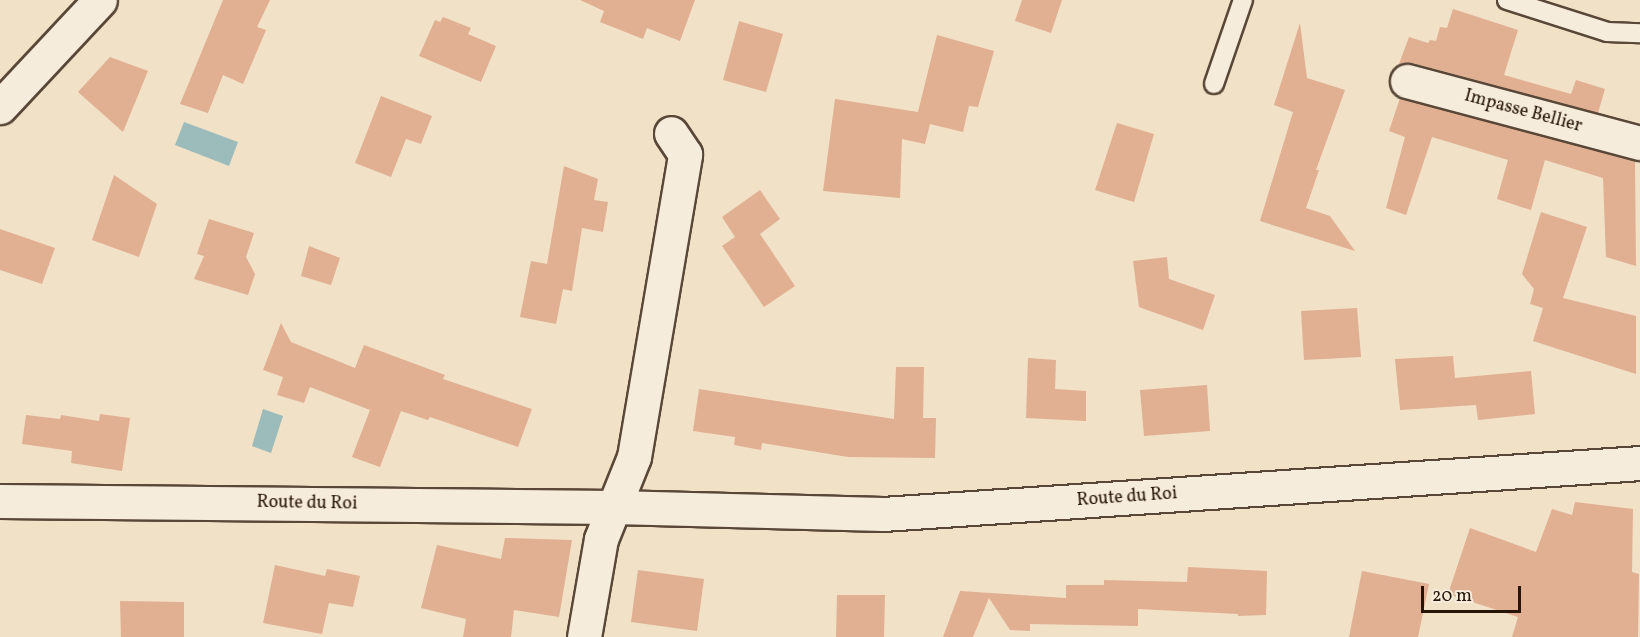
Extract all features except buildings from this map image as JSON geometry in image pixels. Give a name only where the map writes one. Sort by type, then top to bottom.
[{"type":"street","points":[[0,107],[100,0]]},
{"type":"street","name":"Impasse Bellier","points":[[1407,81],[1640,143]]},
{"type":"street","points":[[584,637],[601,538],[634,458],[685,154],[671,133]]},
{"type":"street","name":"Route du Roi","points":[[0,501],[614,507],[883,514],[1640,463]]},
{"type":"lane","points":[[1214,84],[1243,0]]},
{"type":"lane","points":[[1507,0],[1607,32],[1640,33]]},
{"type":"water","points":[[184,122],[238,142],[229,166],[175,145]]},
{"type":"water","points":[[263,409],[283,416],[271,453],[252,446]]}]
